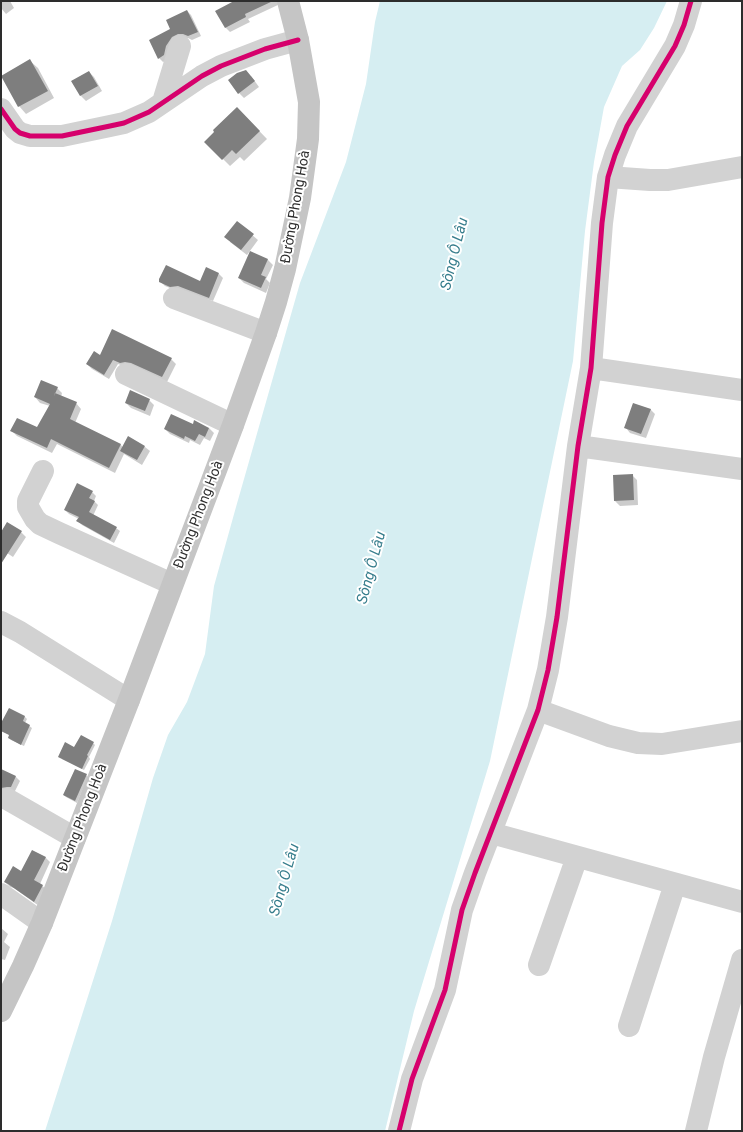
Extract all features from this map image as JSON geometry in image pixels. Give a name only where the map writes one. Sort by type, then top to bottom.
[{"type":"main road","name":"Đường Phong Hoà","points":[[1,1011],[42,923],[129,700],[233,425],[266,333],[285,269],[300,198],[308,139],[309,102],[298,40],[288,1]]},
{"type":"street","points":[[399,1131],[412,1079],[445,990],[462,910],[538,710],[548,670],[557,617],[578,446],[591,368],[602,223],[608,177],[627,126],[675,46],[692,1]]},
{"type":"street","points":[[1,109],[11,125],[20,132],[30,136],[48,137],[89,131],[124,123],[150,112],[202,76],[221,66],[265,49],[298,40]]},
{"type":"street","points":[[164,102],[180,46]]},
{"type":"street","points":[[608,177],[668,180],[742,167]]},
{"type":"street","points":[[174,298],[266,333]]},
{"type":"street","points":[[591,368],[742,390]]},
{"type":"street","points":[[126,374],[233,425]]},
{"type":"street","points":[[578,446],[742,469]]},
{"type":"street","points":[[43,472],[28,501],[28,507],[35,519],[40,524],[172,584]]},
{"type":"street","points":[[1,622],[20,632],[129,700]]},
{"type":"street","points":[[538,710],[609,736],[638,743],[662,744],[742,731]]},
{"type":"street","points":[[7,799],[75,838]]},
{"type":"street","points":[[491,833],[742,902]]},
{"type":"street","points":[[539,965],[577,857]]},
{"type":"street","points":[[629,1026],[675,884]]},
{"type":"street","points":[[1,894],[42,923]]},
{"type":"street","points":[[696,1131],[714,1057],[742,960]]},
{"type":"water","name":"Sông Ô Lâu","points":[[380,1],[667,1],[654,28],[640,50],[622,66],[604,107],[594,162],[585,231],[573,361],[490,761],[414,1011],[385,1131],[45,1131],[112,921],[153,778],[168,735],[187,702],[205,654],[214,586],[300,283],[346,162],[366,84],[375,22]]},
{"type":"building","points":[[234,1],[273,1],[245,14],[246,17],[225,28],[215,11]]},
{"type":"building","points":[[187,10],[198,32],[188,36],[178,34],[172,37],[166,46],[164,55],[158,59],[149,40],[170,29],[166,20]]},
{"type":"building","points":[[30,59],[48,91],[18,107],[1,76]]},
{"type":"building","points":[[246,70],[255,81],[238,94],[228,80],[237,73]]},
{"type":"building","points":[[89,71],[98,86],[80,96],[71,81]]},
{"type":"building","points":[[237,107],[260,131],[236,154],[232,150],[222,160],[204,142],[214,132],[213,130]]},
{"type":"building","points":[[237,221],[254,234],[241,250],[224,237]]},
{"type":"building","points":[[250,251],[268,259],[261,275],[266,277],[261,288],[238,278]]},
{"type":"building","points":[[166,265],[200,281],[206,267],[219,273],[209,298],[178,286],[170,287],[159,282]]},
{"type":"building","points":[[112,329],[172,358],[162,377],[131,363],[120,363],[113,360],[104,375],[86,364],[94,351],[100,355]]},
{"type":"building","points":[[41,380],[58,387],[55,393],[77,402],[70,419],[121,444],[109,468],[51,439],[47,448],[10,431],[17,418],[37,427],[50,404],[34,397]]},
{"type":"building","points":[[130,390],[150,399],[145,411],[125,403]]},
{"type":"building","points":[[633,403],[651,409],[641,434],[624,428]]},
{"type":"building","points":[[171,414],[193,424],[194,420],[209,428],[205,437],[199,434],[195,441],[185,436],[184,439],[164,429]]},
{"type":"building","points":[[128,436],[145,446],[137,460],[120,451]]},
{"type":"building","points":[[633,474],[634,500],[614,501],[613,475]]},
{"type":"building","points":[[77,483],[93,491],[89,498],[95,501],[89,512],[117,527],[110,540],[76,521],[79,517],[64,510]]},
{"type":"building","points":[[7,522],[22,531],[1,564],[1,532]]},
{"type":"building","points":[[9,708],[25,716],[23,721],[30,725],[21,745],[8,738],[9,735],[1,731],[1,723]]},
{"type":"building","points":[[81,735],[94,742],[82,769],[58,757],[65,742],[74,747]]},
{"type":"building","points":[[1,769],[16,776],[11,787],[1,788]]},
{"type":"building","points":[[75,769],[87,774],[75,801],[63,795]]},
{"type":"building","points":[[32,850],[46,857],[34,880],[43,885],[34,902],[4,882],[13,866],[21,871]]},
{"type":"cycle path","points":[[399,1131],[412,1079],[445,990],[462,910],[538,710],[548,670],[557,617],[578,446],[591,368],[602,223],[608,177],[627,126],[675,46],[684,25],[691,1]]},
{"type":"cycle path","points":[[1,109],[15,129],[20,133],[30,136],[62,136],[124,123],[149,112],[202,76],[221,66],[265,49],[298,40]]}]
